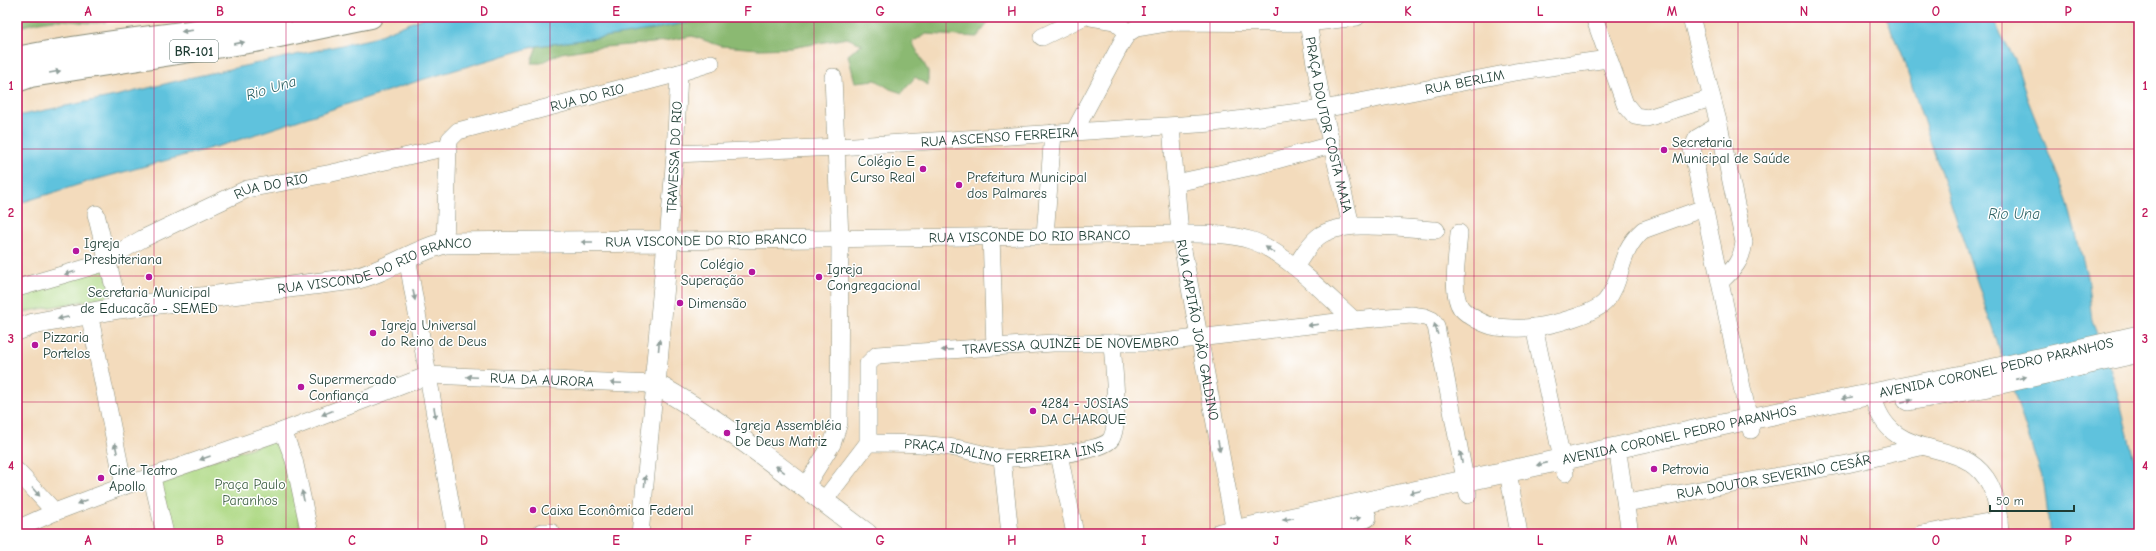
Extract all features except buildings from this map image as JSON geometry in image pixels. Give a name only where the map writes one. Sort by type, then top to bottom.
[{"type":"highway","name":"BR-101","points":[[17,58],[46,52],[172,33],[239,26],[281,17]]},
{"type":"highway","name":"BR-101","points":[[17,81],[31,76],[254,41],[371,17]]},
{"type":"main road","name":"RUA VISCONDE DO RIO BRANCO","points":[[17,330],[32,324],[119,308],[360,278],[370,275],[428,247],[445,243],[668,241]]},
{"type":"main road","points":[[668,241],[655,384],[713,420],[867,534]]},
{"type":"main road","name":"AVENIDA CORONEL PEDRO PARANHOS","points":[[1241,531],[1467,488],[1750,425],[1982,379],[2134,345]]},
{"type":"main road","name":"AVENIDA CORONEL PEDRO PARANHOS","points":[[1290,534],[1467,488]]},
{"type":"main road","points":[[542,534],[550,534]]},
{"type":"street","points":[[1042,37],[1083,17]]},
{"type":"street","points":[[1090,17],[1116,21],[1128,33]]},
{"type":"street","points":[[1074,132],[1128,33],[1136,28],[1172,22],[1308,23],[1357,17]]},
{"type":"street","points":[[1594,17],[1625,104],[1634,116],[1647,118],[1712,98]]},
{"type":"street","points":[[1691,17],[1719,125],[1744,242],[1743,254],[1721,281]]},
{"type":"street","name":"PRAÇA DOUTOR COSTA MAIA","points":[[1308,23],[1323,109],[1351,226]]},
{"type":"street","name":"RUA BERLIM","points":[[1323,109],[1515,72],[1608,59]]},
{"type":"street","name":"RUA DO RIO","points":[[17,288],[107,262],[142,239],[247,189],[332,173],[448,147],[450,139],[458,131],[711,63]]},
{"type":"street","name":"TRAVESSA DO RIO","points":[[668,241],[675,154],[678,73]]},
{"type":"street","points":[[805,487],[832,444],[839,423],[840,238],[838,147],[833,77]]},
{"type":"street","name":"RUA ASCENSO FERREIRA","points":[[675,154],[838,147],[1171,127],[1323,109]]},
{"type":"street","points":[[1719,125],[1696,138],[1692,149],[1721,281],[1750,425]]},
{"type":"street","name":"RUA CAPITÃO JOÃO GALDINO","points":[[1171,127],[1180,234],[1198,339],[1241,531]]},
{"type":"street","points":[[1046,235],[1053,133]]},
{"type":"street","points":[[1176,184],[1255,166],[1332,145]]},
{"type":"street","points":[[445,243],[448,147]]},
{"type":"street","points":[[1459,233],[1455,289],[1461,307],[1471,316],[1494,326],[1534,327],[1592,311],[1605,302],[1612,290],[1628,246],[1635,237],[1643,230],[1704,208]]},
{"type":"street","points":[[96,214],[119,308]]},
{"type":"street","points":[[1295,267],[1318,237],[1329,231],[1351,226],[1436,230]]},
{"type":"street","name":"RUA VISCONDE DO RIO BRANCO","points":[[668,241],[1046,235],[1223,235],[1252,240],[1295,267],[1354,320]]},
{"type":"street","points":[[991,236],[995,347]]},
{"type":"street","points":[[407,257],[456,534]]},
{"type":"street","points":[[89,313],[124,486]]},
{"type":"street","name":"TRAVESSA QUINZE DE NOVEMBRO","points":[[868,443],[868,364],[877,355],[886,353],[1053,343],[1154,343],[1354,320],[1411,315],[1425,317],[1432,320],[1436,326],[1467,488]]},
{"type":"street","points":[[1534,327],[1564,466]]},
{"type":"street","name":"PRAÇA IDALINO FERREIRA LINS","points":[[868,443],[941,446],[1002,458],[1059,454],[1093,449],[1104,445],[1110,440],[1116,422],[1112,342]]},
{"type":"street","points":[[17,529],[54,512],[124,486],[152,478],[429,375]]},
{"type":"street","name":"RUA DA AURORA","points":[[429,375],[655,384]]},
{"type":"street","points":[[640,534],[655,384]]},
{"type":"street","points":[[1873,400],[1887,427],[1899,437],[1920,447],[1971,463],[1987,480],[1994,496],[1999,527],[1922,534]]},
{"type":"street","points":[[283,430],[294,460],[310,534]]},
{"type":"street","points":[[823,502],[868,443]]},
{"type":"street","name":"RUA DOUTOR SEVERINO CESÁR","points":[[1626,503],[1847,464],[1920,447]]},
{"type":"street","points":[[1059,454],[1075,534]]},
{"type":"street","points":[[1615,456],[1626,503],[1630,534]]},
{"type":"street","points":[[1002,458],[1010,534]]},
{"type":"street","points":[[17,471],[54,512]]},
{"type":"street","points":[[152,478],[165,534]]},
{"type":"street","points":[[1509,479],[1520,534]]},
{"type":"green space","points":[[17,17],[117,17],[110,21],[95,23],[48,20],[17,28]]},
{"type":"green space","points":[[719,17],[993,17],[977,37],[926,34],[912,42],[928,71],[928,85],[915,77],[902,93],[890,89],[876,80],[855,82],[848,55],[862,44],[847,38],[791,48],[759,49],[721,46],[692,36],[653,43],[592,48],[561,53],[541,63],[531,63],[537,46],[622,34]]},
{"type":"green space","points":[[104,266],[112,293],[107,297],[17,313],[17,290]]},
{"type":"green space","name":"Praça Paulo Paranhos","points":[[282,438],[302,534],[168,534],[155,479]]},
{"type":"water","name":"Rio Una","points":[[425,17],[719,17],[633,33],[537,46],[421,80],[226,144],[87,182],[17,204],[17,116],[120,95],[193,77],[370,39]]},
{"type":"water","name":"Rio Una","points":[[1886,17],[1991,17],[2015,59],[2027,98],[2066,197],[2087,276],[2092,321],[2113,376],[2139,478],[2139,534],[2050,534],[2044,483],[1903,59]]},
{"type":"place","name":"Secretaria Municipal de Saúde","points":[[1664,150]]},
{"type":"place","name":"Colégio E Curso Real","points":[[923,169]]},
{"type":"place","name":"Prefeitura Municipal dos Palmares","points":[[959,185]]},
{"type":"place","name":"Igreja Presbiteriana","points":[[76,251]]},
{"type":"place","name":"Colégio Superação","points":[[752,272]]},
{"type":"place","name":"Secretaria Municipal de Educação - SEMED","points":[[149,277]]},
{"type":"place","name":"Igreja Congregacional","points":[[819,277]]},
{"type":"place","name":"Dimensão","points":[[680,303]]},
{"type":"place","name":"Igreja Universal do Reino de Deus","points":[[373,333]]},
{"type":"place","name":"Pizzaria Portelos","points":[[35,345]]},
{"type":"place","name":"Supermercado Confiança","points":[[301,387]]},
{"type":"place","name":"4284 - JOSIAS DA CHARQUE","points":[[1033,411]]},
{"type":"place","name":"Igreja Assembléia De Deus Matriz","points":[[727,433]]},
{"type":"place","name":"Petrovia","points":[[1654,469]]},
{"type":"place","name":"Cine Teatro Apollo","points":[[101,478]]},
{"type":"place","name":"Caixa Econômica Federal","points":[[533,510]]}]
